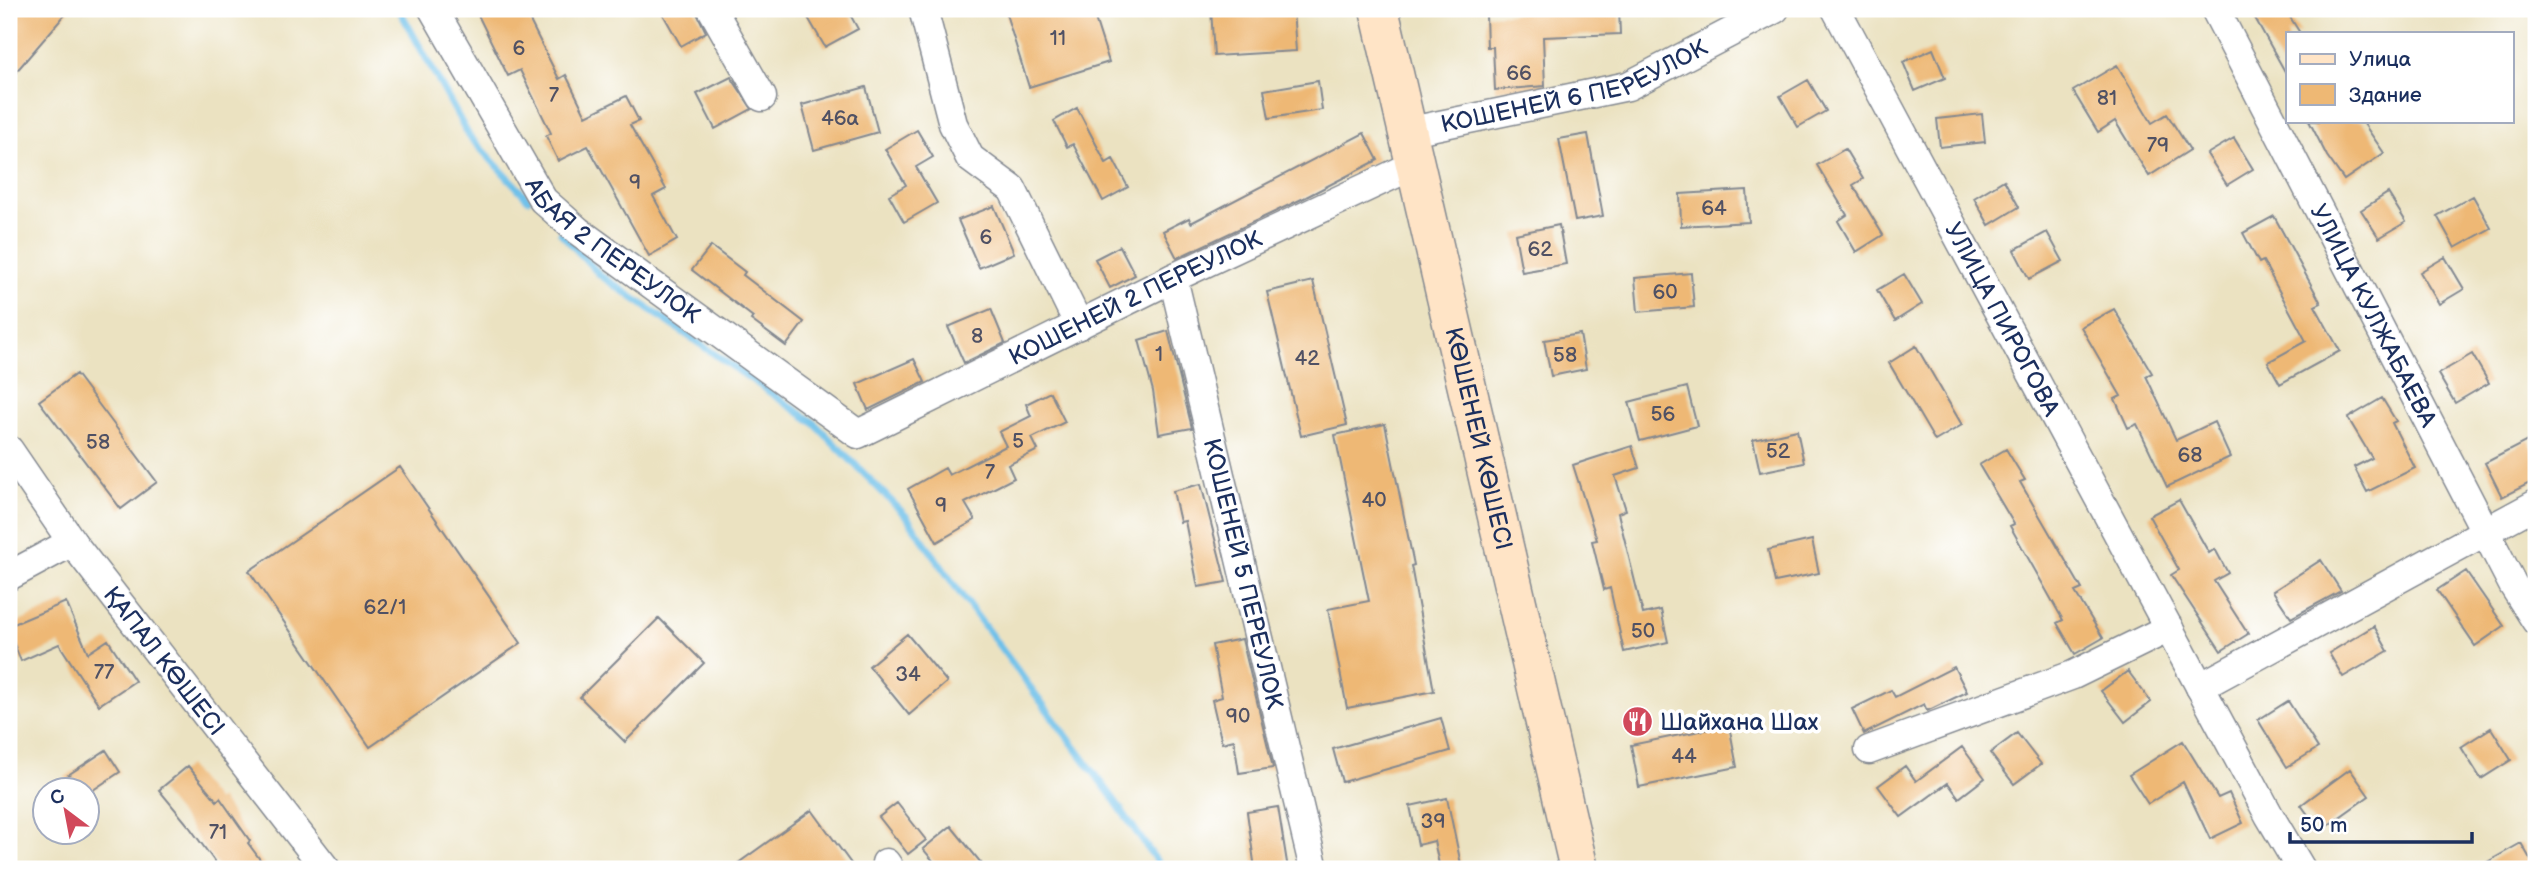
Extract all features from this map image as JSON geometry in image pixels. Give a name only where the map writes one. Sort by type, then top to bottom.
[{"type":"main road","name":"КӨШЕНЕЙ КӨШЕСІ","points":[[1379,9],[1579,869]]},
{"type":"street","name":"АБАЯ 2 ПЕРЕУЛОК","points":[[433,9],[542,200],[578,231],[858,434]]},
{"type":"street","points":[[712,9],[762,97]]},
{"type":"street","points":[[923,9],[954,124],[970,159],[1012,189],[1079,325]]},
{"type":"street","name":"КОШЕНЕЙ 6 ПЕРЕУЛОК","points":[[1410,148],[1628,86],[1775,9]]},
{"type":"street","name":"УЛИЦА ПИРОГОВА","points":[[1836,9],[2269,815],[2301,869]]},
{"type":"street","name":"УЛИЦА КУЛЖАБАЕВА","points":[[2214,9],[2513,586],[2536,621]]},
{"type":"street","name":"КОШЕНЕЙ 2 ПЕРЕУЛОК","points":[[858,434],[1173,278],[1410,148]]},
{"type":"street","name":"КОШЕНЕЙ 5 ПЕРЕУЛОК","points":[[1173,278],[1314,869]]},
{"type":"street","name":"ҚАПАЛ КӨШЕСІ","points":[[9,450],[72,542],[326,869]]},
{"type":"street","points":[[2200,687],[2536,504]]},
{"type":"street","points":[[9,576],[72,542]]},
{"type":"street","points":[[1869,750],[2073,675],[2169,628]]},
{"type":"building","points":[[9,9],[70,9],[9,80]]},
{"type":"building","points":[[475,9],[524,9],[559,79],[566,75],[586,116],[626,96],[639,121],[630,125],[666,189],[653,196],[677,240],[649,256],[588,146],[558,161],[546,136],[551,133],[520,70],[508,76]]},
{"type":"building","points":[[660,9],[695,9],[706,32],[681,46]]},
{"type":"building","points":[[803,9],[847,9],[858,29],[825,47]]},
{"type":"building","points":[[1021,9],[1092,9],[1109,62],[1029,87],[1006,14]]},
{"type":"building","points":[[1211,9],[1293,9],[1296,51],[1214,56]]},
{"type":"building","points":[[1569,9],[1619,9],[1620,34],[1543,37],[1545,86],[1495,90],[1493,47],[1487,47],[1486,15],[1570,11]]},
{"type":"building","points":[[2250,9],[2285,9],[2299,32],[2286,32],[2286,73]]},
{"type":"building","points":[[1933,49],[1945,78],[1915,91],[1903,62]]},
{"type":"building","points":[[2117,65],[2152,123],[2167,114],[2190,150],[2149,176],[2115,121],[2098,132],[2073,91]]},
{"type":"building","points":[[731,77],[752,109],[715,129],[697,94]]},
{"type":"building","points":[[1808,80],[1826,111],[1798,127],[1780,96]]},
{"type":"building","points":[[1318,81],[1322,110],[1269,118],[1264,90]]},
{"type":"building","points":[[866,87],[878,132],[814,150],[802,105]]},
{"type":"building","points":[[1077,108],[1106,163],[1113,159],[1128,187],[1103,201],[1073,144],[1067,147],[1054,121]]},
{"type":"building","points":[[1982,114],[1985,142],[1940,147],[1937,119]]},
{"type":"building","points":[[2310,122],[2363,122],[2384,153],[2344,180],[2327,156]]},
{"type":"building","points":[[917,130],[933,157],[916,167],[937,203],[904,222],[889,195],[906,185],[885,149]]},
{"type":"building","points":[[1364,133],[1378,160],[1177,258],[1163,231],[1189,218],[1191,223]]},
{"type":"building","points":[[1588,134],[1603,216],[1575,221],[1559,139]]},
{"type":"building","points":[[2234,138],[2253,169],[2227,185],[2207,154]]},
{"type":"building","points":[[1845,149],[1863,179],[1853,185],[1883,235],[1856,252],[1838,221],[1847,215],[1817,165]]},
{"type":"building","points":[[2004,180],[2019,207],[1989,225],[1974,198]]},
{"type":"building","points":[[1747,190],[1749,222],[1681,226],[1680,194]]},
{"type":"building","points":[[2388,193],[2406,222],[2379,238],[2361,210]]},
{"type":"building","points":[[2473,196],[2491,228],[2455,248],[2437,216]]},
{"type":"building","points":[[994,206],[1014,253],[979,268],[958,220]]},
{"type":"building","points":[[2274,216],[2321,303],[2315,306],[2340,351],[2280,384],[2268,362],[2306,341],[2263,261],[2259,263],[2243,233]]},
{"type":"building","points":[[1559,225],[1566,264],[1522,272],[1515,234]]},
{"type":"building","points":[[2047,232],[2063,261],[2029,279],[2014,250]]},
{"type":"building","points":[[711,246],[745,272],[743,275],[804,322],[786,346],[692,270]]},
{"type":"building","points":[[1120,246],[1135,275],[1110,288],[1095,259]]},
{"type":"building","points":[[2445,257],[2464,289],[2439,304],[2420,272]]},
{"type":"building","points":[[1691,273],[1694,307],[1638,312],[1635,278]]},
{"type":"building","points":[[1904,274],[1922,304],[1895,321],[1877,290]]},
{"type":"building","points":[[1313,281],[1347,425],[1301,436],[1267,292]]},
{"type":"building","points":[[991,309],[1005,343],[964,363],[948,327]]},
{"type":"building","points":[[2114,309],[2152,373],[2146,376],[2176,440],[2214,422],[2230,457],[2167,487],[2137,424],[2128,428],[2115,399],[2121,396],[2081,327]]},
{"type":"building","points":[[1168,331],[1192,428],[1159,434],[1153,391],[1139,340]]},
{"type":"building","points":[[1580,334],[1586,369],[1551,376],[1544,340]]},
{"type":"building","points":[[1916,346],[1962,425],[1935,441],[1889,363]]},
{"type":"building","points":[[2472,354],[2489,383],[2455,403],[2438,374]]},
{"type":"building","points":[[914,359],[925,382],[868,410],[857,384]]},
{"type":"building","points":[[76,374],[157,482],[121,509],[39,401]]},
{"type":"building","points":[[1687,387],[1697,426],[1640,441],[1629,402]]},
{"type":"building","points":[[1050,392],[1065,422],[1032,438],[1038,450],[1008,465],[1014,478],[965,503],[975,520],[937,542],[908,489],[945,468],[949,475],[1006,446],[999,432],[1031,416],[1026,404]]},
{"type":"building","points":[[2382,398],[2396,421],[2392,423],[2415,468],[2367,492],[2354,467],[2372,458],[2348,418]]},
{"type":"building","points":[[1385,424],[1414,565],[1411,566],[1434,691],[1347,708],[1328,609],[1369,601],[1335,435]]},
{"type":"building","points":[[1797,430],[1804,463],[1760,472],[1753,440]]},
{"type":"building","points":[[2529,440],[2536,455],[2536,480],[2502,497],[2485,463]]},
{"type":"building","points":[[1632,446],[1639,468],[1615,476],[1626,510],[1618,513],[1643,614],[1661,610],[1668,642],[1624,652],[1610,588],[1604,590],[1592,541],[1597,540],[1573,465]]},
{"type":"building","points":[[2006,449],[2025,480],[2020,482],[2082,589],[2075,592],[2103,638],[2075,654],[2057,623],[2063,620],[2010,526],[2014,524],[1979,465]]},
{"type":"building","points":[[400,467],[521,643],[370,747],[249,571]]},
{"type":"building","points":[[1201,484],[1226,582],[1198,587],[1185,521],[1180,522],[1173,491]]},
{"type":"building","points":[[2179,500],[2209,553],[2215,549],[2228,573],[2214,581],[2248,634],[2221,651],[2171,575],[2179,570],[2149,516]]},
{"type":"building","points":[[1812,540],[1819,573],[1775,582],[1768,550]]},
{"type":"building","points":[[2321,560],[2341,591],[2291,618],[2273,591]]},
{"type":"building","points":[[2466,571],[2504,626],[2475,646],[2437,590]]},
{"type":"building","points":[[66,602],[88,653],[108,640],[135,681],[99,705],[59,644],[21,661],[9,632],[9,626]]},
{"type":"building","points":[[659,618],[704,663],[625,742],[580,697]]},
{"type":"building","points":[[2374,626],[2388,651],[2343,677],[2329,653]]},
{"type":"building","points":[[907,634],[947,682],[909,715],[869,666]]},
{"type":"building","points":[[1242,639],[1273,768],[1239,773],[1234,740],[1222,743],[1212,700],[1222,697],[1212,645]]},
{"type":"building","points":[[1954,667],[1967,692],[1927,711],[1924,704],[1864,734],[1852,709],[1891,690],[1895,697]]},
{"type":"building","points":[[2128,671],[2151,702],[2125,722],[2101,691]]},
{"type":"building","points":[[2288,701],[2318,748],[2287,767],[2258,720]]},
{"type":"building","points":[[1441,718],[1450,751],[1342,782],[1333,749]]},
{"type":"building","points":[[1729,725],[1737,767],[1639,787],[1631,745]]},
{"type":"building","points":[[2491,728],[2511,760],[2481,779],[2461,747]]},
{"type":"building","points":[[2017,733],[2041,764],[2014,784],[1990,753]]},
{"type":"building","points":[[2183,741],[2218,798],[2229,793],[2243,823],[2210,839],[2183,782],[2148,804],[2129,775]]},
{"type":"building","points":[[1962,747],[1985,778],[1959,798],[1948,783],[1901,817],[1878,786],[1905,766],[1916,781]]},
{"type":"building","points":[[106,750],[120,772],[102,784],[102,776],[67,776]]},
{"type":"building","points":[[188,766],[217,801],[220,798],[267,869],[220,869],[159,790]]},
{"type":"building","points":[[2350,769],[2369,796],[2320,831],[2301,805]]},
{"type":"building","points":[[1447,798],[1462,869],[1440,869],[1434,841],[1418,845],[1410,806]]},
{"type":"building","points":[[897,803],[926,840],[908,854],[879,817]]},
{"type":"building","points":[[1278,807],[1288,869],[1255,869],[1247,812]]},
{"type":"building","points":[[812,810],[855,869],[730,869]]},
{"type":"building","points":[[951,826],[986,869],[940,869],[923,849]]},
{"type":"building","points":[[2521,843],[2536,869],[2475,869]]},
{"type":"waterway","points":[[399,9],[469,136],[528,199]]},
{"type":"waterway","points":[[561,233],[600,275],[813,422],[907,517],[1162,869]]},
{"type":"place","name":"Шайхана Шах","points":[[1637,722]]}]
